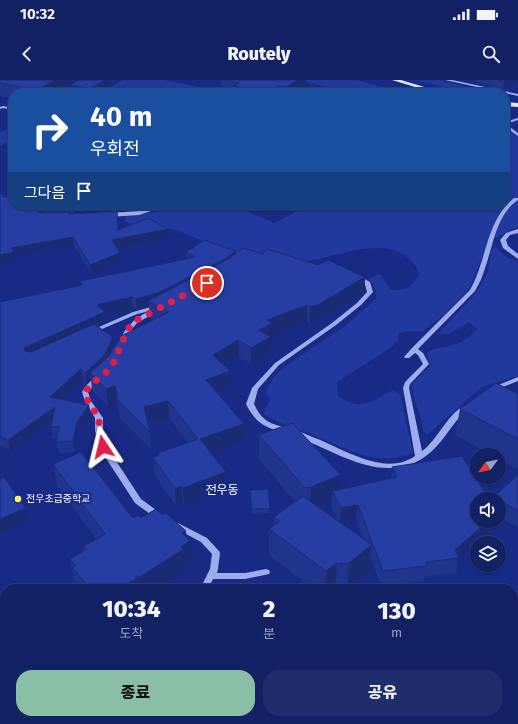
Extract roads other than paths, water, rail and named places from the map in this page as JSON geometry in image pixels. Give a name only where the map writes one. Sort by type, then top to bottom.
[{"type":"main road","points":[[395,80],[423,88]]},
{"type":"street","points":[[75,88],[90,80]]},
{"type":"street","points":[[447,80],[483,88]]},
{"type":"street","points":[[510,128],[518,135]]},
{"type":"street","points":[[510,203],[516,199]]},
{"type":"street","points":[[105,215],[139,213],[150,210]]},
{"type":"street","points":[[407,357],[476,287],[490,242],[504,210]]},
{"type":"street","points":[[518,231],[508,234],[503,240],[505,247],[518,257]]},
{"type":"street","points":[[490,242],[504,243]]},
{"type":"street","points":[[351,275],[361,278],[368,284],[370,292],[359,304],[334,324],[277,364],[255,388],[250,404],[256,416],[267,426],[322,442],[358,460],[382,466],[406,465],[428,450],[448,426],[469,406]]},
{"type":"street","points":[[121,346],[126,331],[133,322],[169,303]]},
{"type":"street","points":[[84,335],[135,313],[150,308],[162,307]]},
{"type":"street","points":[[414,349],[421,354],[426,364],[407,383],[406,388],[419,456]]},
{"type":"street","points":[[102,375],[90,385],[85,392],[88,401],[99,418],[99,431],[103,447],[138,501],[155,514],[204,540],[216,553],[214,569],[207,584]]},
{"type":"street","points":[[487,392],[518,379]]},
{"type":"street","points":[[211,576],[245,576],[266,572]]},
{"type":"place","name":"전우초급중학교","points":[[18,499]]},
{"type":"district","name":"전우동","points":[[222,490]]}]
